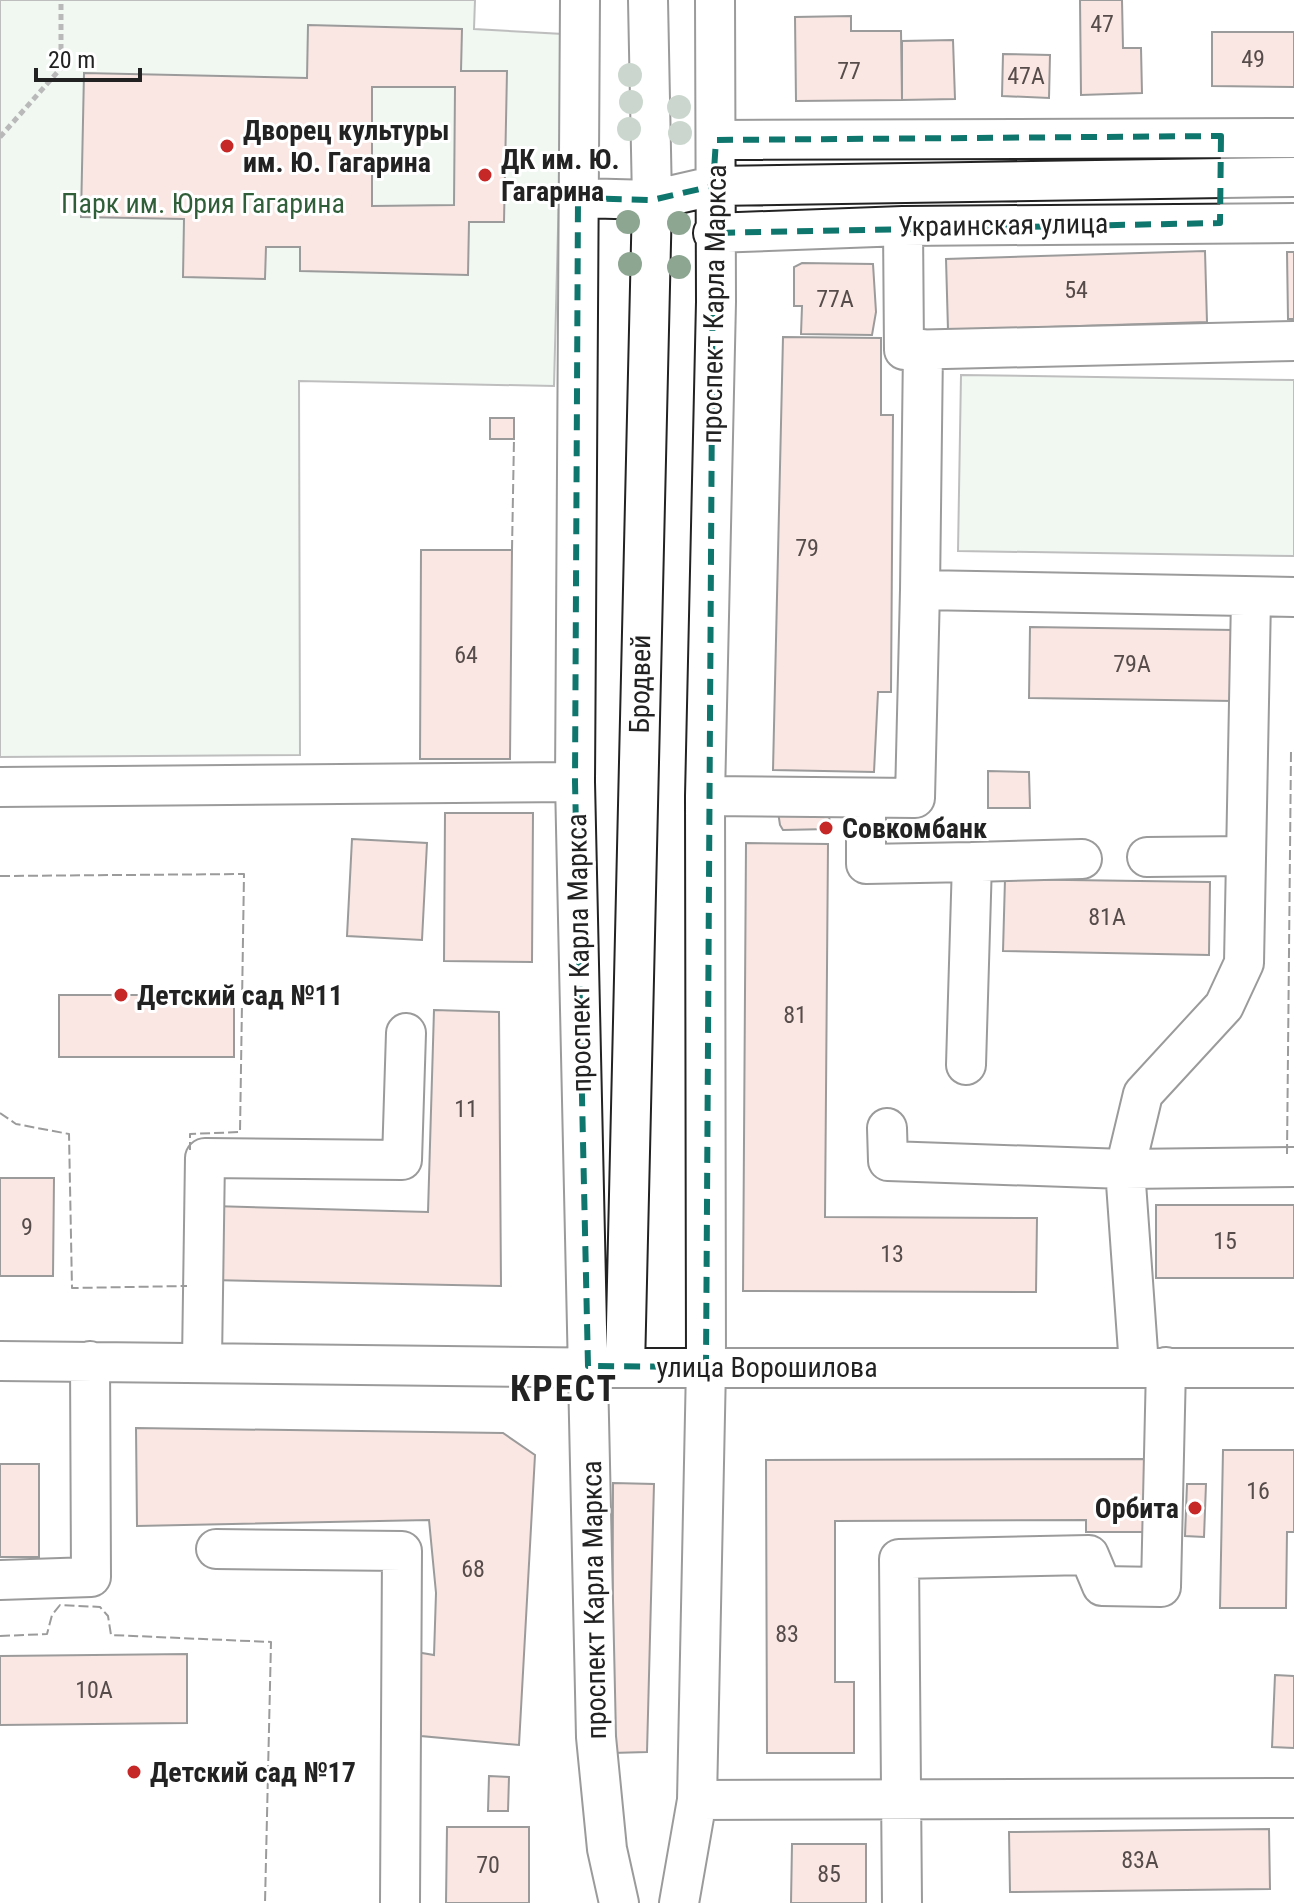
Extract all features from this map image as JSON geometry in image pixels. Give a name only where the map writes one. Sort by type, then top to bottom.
[{"type":"street","name":"проспект Карла Маркса","points":[[580,0],[575,782],[606,1367],[596,1737],[604,1823],[618,1901]]},
{"type":"street","name":"Бродвей","points":[[606,1367],[652,200],[648,0]]},
{"type":"street","name":"проспект Карла Маркса","points":[[679,1902],[697,1800],[706,1367],[705,796],[716,302],[713,233],[715,0]]},
{"type":"street","points":[[1220,223],[1221,136]]},
{"type":"street","points":[[716,140],[1294,138]]},
{"type":"street","points":[[578,198],[652,200],[713,186],[1294,177]]},
{"type":"street","name":"Украинская улица","points":[[713,233],[903,226],[1294,223]]},
{"type":"street","points":[[903,226],[904,350],[1294,341]]},
{"type":"street","points":[[705,796],[915,798],[923,349]]},
{"type":"street","points":[[920,590],[1294,597]]},
{"type":"street","points":[[902,1903],[899,1559],[1089,1555],[1102,1586],[1161,1587],[1152,1367],[1125,1169],[1143,1094],[1224,1006],[1244,963],[1251,598]]},
{"type":"street","points":[[0,787],[575,782]]},
{"type":"street","points":[[866,798],[866,864],[1082,859]]},
{"type":"street","points":[[1147,857],[1245,856]]},
{"type":"street","points":[[966,1065],[972,862]]},
{"type":"street","points":[[202,1361],[205,1158],[402,1160],[406,1033]]},
{"type":"street","points":[[887,1128],[888,1161],[1125,1169],[1294,1167]]},
{"type":"street","name":"улица Ворошилова","points":[[0,1361],[606,1367],[1294,1368]]},
{"type":"street","points":[[0,1580],[91,1577],[90,1361]]},
{"type":"street","points":[[216,1549],[402,1551],[400,1903]]},
{"type":"street","points":[[697,1800],[901,1802],[1294,1798]]},
{"type":"path","points":[[0,137],[61,68],[61,0]]},
{"type":"highlighted area","points":[[1221,136],[1220,223],[713,233],[706,1367],[588,1366],[575,782],[578,198],[652,200],[713,186],[716,140]]},
{"type":"green space","name":"Парк им. Юрия Гагарина","points":[[0,0],[475,0],[474,29],[563,34],[554,386],[299,381],[300,755],[0,757]]},
{"type":"green space","points":[[961,375],[1294,380],[1294,556],[958,551]]},
{"type":"building","points":[[1080,0],[1122,0],[1123,48],[1141,48],[1142,93],[1081,95]]},
{"type":"building","points":[[851,16],[851,31],[901,31],[902,100],[796,101],[795,17]]},
{"type":"building","name":"Дворец культуры им. Ю. Гагарина","points":[[308,25],[462,29],[461,71],[507,71],[504,222],[469,222],[468,275],[300,271],[300,247],[266,247],[265,279],[183,277],[184,219],[81,217],[84,73],[307,78]],"holes":[[[372,87],[455,87],[454,205],[372,206]]]},
{"type":"building","points":[[1212,32],[1294,32],[1294,87],[1212,86]]},
{"type":"building","points":[[953,40],[955,99],[902,100],[902,41]]},
{"type":"building","points":[[1003,54],[1050,55],[1049,98],[1002,96]]},
{"type":"building","points":[[1205,251],[1207,322],[948,330],[946,259]]},
{"type":"building","points":[[1287,252],[1294,252],[1294,319],[1288,319]]},
{"type":"building","points":[[802,263],[873,264],[876,312],[872,335],[801,334],[802,306],[794,306],[794,267]]},
{"type":"building","points":[[783,337],[881,338],[881,415],[893,415],[891,692],[878,692],[874,772],[773,770]]},
{"type":"building","points":[[490,418],[514,418],[514,439],[490,439]]},
{"type":"building","points":[[421,550],[512,550],[510,759],[420,759]]},
{"type":"building","points":[[1030,627],[1234,630],[1233,701],[1029,698]]},
{"type":"building","points":[[988,771],[1029,772],[1030,808],[988,808]]},
{"type":"building","points":[[830,802],[829,829],[783,830],[780,825],[778,812]]},
{"type":"building","points":[[445,813],[533,813],[532,962],[444,961]]},
{"type":"building","points":[[352,839],[427,843],[422,940],[347,936]]},
{"type":"building","points":[[746,843],[828,844],[825,1217],[1037,1218],[1036,1292],[743,1291]]},
{"type":"building","points":[[1005,879],[1210,882],[1209,955],[1003,951]]},
{"type":"building","points":[[59,995],[234,995],[234,1057],[59,1057]]},
{"type":"building","points":[[434,1010],[499,1012],[501,1286],[211,1280],[213,1206],[428,1212]]},
{"type":"building","points":[[0,1178],[54,1178],[53,1276],[0,1276]]},
{"type":"building","points":[[1156,1205],[1294,1205],[1294,1278],[1156,1278]]},
{"type":"building","points":[[136,1428],[503,1433],[535,1455],[519,1745],[421,1736],[416,1652],[434,1655],[436,1593],[429,1520],[137,1526]]},
{"type":"building","points":[[1223,1450],[1294,1450],[1294,1532],[1287,1532],[1286,1608],[1220,1608]]},
{"type":"building","points":[[1149,1459],[1150,1532],[1086,1532],[1086,1520],[835,1521],[835,1682],[854,1682],[854,1753],[767,1753],[766,1460]]},
{"type":"building","points":[[0,1464],[39,1464],[39,1557],[0,1557]]},
{"type":"building","points":[[613,1483],[654,1484],[647,1752],[612,1753]]},
{"type":"building","points":[[1187,1484],[1206,1484],[1204,1537],[1185,1536]]},
{"type":"building","points":[[187,1654],[187,1723],[0,1725],[0,1656]]},
{"type":"building","points":[[1275,1675],[1294,1676],[1294,1748],[1272,1747]]},
{"type":"building","points":[[489,1776],[509,1777],[508,1811],[488,1811]]},
{"type":"building","points":[[447,1827],[529,1827],[529,1903],[446,1903]]},
{"type":"building","points":[[1269,1829],[1270,1889],[1010,1892],[1009,1832]]},
{"type":"building","points":[[792,1844],[866,1844],[866,1903],[791,1903]]},
{"type":"fence","points":[[512,550],[514,439]]},
{"type":"fence","points":[[1287,1154],[1291,751],[1294,751]]},
{"type":"fence","points":[[0,876],[244,874],[240,1132],[190,1134],[190,1150]]},
{"type":"fence","points":[[0,1113],[16,1124],[69,1134],[72,1288],[187,1286]]},
{"type":"fence","points":[[0,1636],[47,1634],[52,1615],[60,1605],[100,1607],[108,1616],[111,1635],[271,1642],[265,1903]]},
{"type":"place","name":"Дворец культуры им. Ю. Гагарина","points":[[227,146]]},
{"type":"place","name":"ДК им. Ю. Гагарина","points":[[485,175]]},
{"type":"place","name":"Совкомбанк","points":[[826,828]]},
{"type":"place","name":"Детский сад №11","points":[[121,995]]},
{"type":"place","name":"Орбита","points":[[1195,1508]]},
{"type":"place","name":"Детский сад №17","points":[[134,1772]]},
{"type":"district","name":"КРЕСТ","points":[[564,1389]]}]
